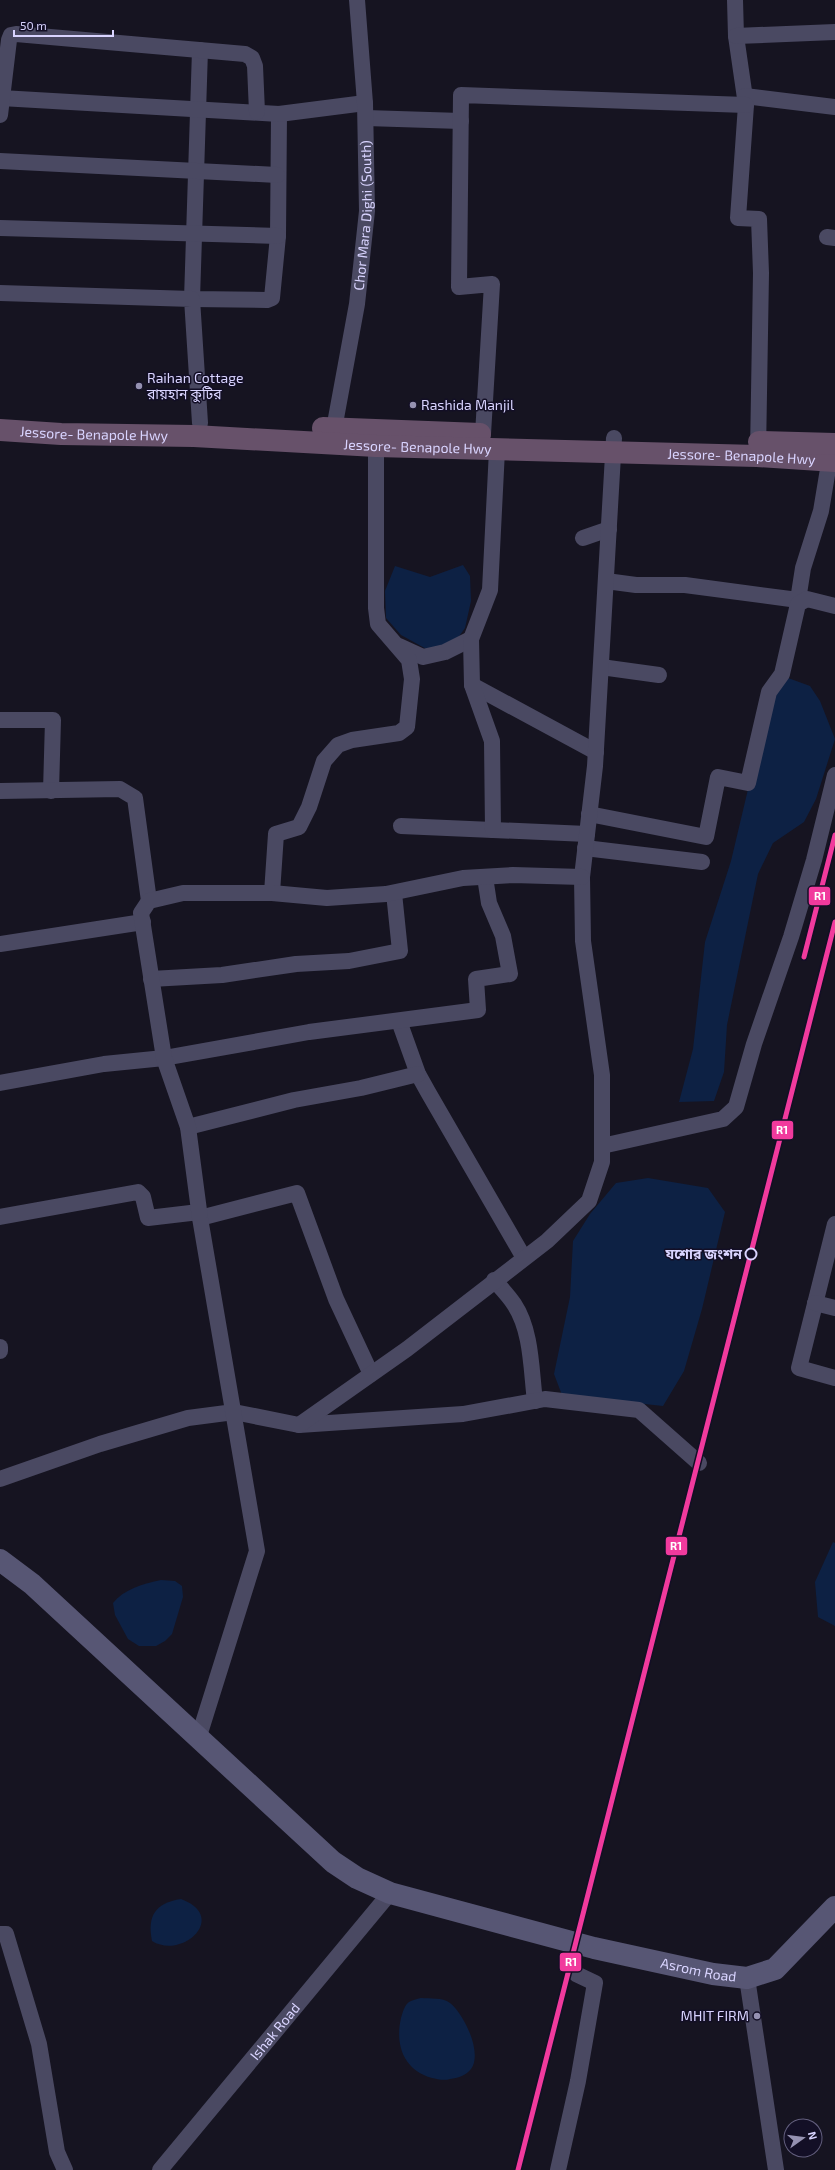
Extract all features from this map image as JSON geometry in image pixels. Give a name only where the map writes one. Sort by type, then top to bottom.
[{"type":"highway","name":"Jessore- Benapole Hwy","points":[[0,416],[82,421],[200,423],[482,434],[613,446]]},
{"type":"highway","name":"Jessore- Benapole Hwy","points":[[0,430],[61,434],[194,436],[376,446],[497,450],[613,446],[833,452]]},
{"type":"street","name":"Chor Mara Dighi (South)","points":[[334,429],[357,304],[368,211],[365,110],[357,0]]},
{"type":"street","points":[[735,0],[736,36],[746,101],[738,218],[759,219],[761,272],[758,449]]},
{"type":"street","points":[[736,36],[835,32]]},
{"type":"street","points":[[0,115],[1,98],[11,35],[245,54],[252,58],[255,66],[257,112]]},
{"type":"street","points":[[200,50],[192,299],[200,423]]},
{"type":"street","points":[[482,434],[492,284],[460,287],[462,95],[746,101],[835,107]]},
{"type":"street","points":[[1,98],[198,108],[279,114],[365,110],[461,121]]},
{"type":"street","points":[[0,293],[192,299],[267,300],[272,298],[278,236],[277,175],[279,114]]},
{"type":"street","points":[[0,161],[277,175]]},
{"type":"street","points":[[0,228],[278,236]]},
{"type":"street","points":[[272,893],[276,834],[299,827],[309,807],[324,761],[338,745],[352,740],[399,733],[407,727],[412,679],[409,660],[378,624],[376,608],[376,446]]},
{"type":"street","points":[[299,1425],[371,1374],[547,1241],[589,1201],[602,1162],[602,1075],[583,941],[582,877],[596,752],[610,529],[613,446]]},
{"type":"street","points":[[493,830],[492,741],[472,686],[471,639],[490,590],[497,450]]},
{"type":"street","points":[[606,581],[636,585],[685,585],[798,600],[803,568],[821,511],[833,452]]},
{"type":"street","points":[[583,538],[610,529]]},
{"type":"street","points":[[589,814],[706,837],[718,777],[748,783],[769,692],[782,674],[798,604],[807,599],[835,606]]},
{"type":"street","points":[[396,644],[424,657],[445,652],[471,639]]},
{"type":"street","points":[[601,667],[659,675]]},
{"type":"street","points":[[472,686],[596,752]]},
{"type":"street","points":[[0,720],[53,720],[51,791]]},
{"type":"street","points":[[602,1146],[724,1119],[736,1107],[754,1044],[791,937],[812,867],[835,775]]},
{"type":"street","points":[[0,791],[120,789],[135,798],[149,901],[141,913],[164,1058],[188,1127],[199,1215],[258,1551],[199,1736]]},
{"type":"street","points":[[401,826],[456,830],[493,830],[586,841],[702,862]]},
{"type":"street","points":[[149,901],[183,893],[272,893],[327,898],[394,892],[463,878],[513,875],[582,877]]},
{"type":"street","points":[[0,1083],[104,1064],[164,1058],[309,1032],[478,1010],[476,979],[510,974],[502,936],[489,903],[485,877]]},
{"type":"street","points":[[152,979],[222,975],[296,964],[349,961],[400,951],[394,892]]},
{"type":"street","points":[[0,944],[143,922]]},
{"type":"street","points":[[398,1021],[418,1074],[524,1258]]},
{"type":"street","points":[[188,1127],[294,1100],[361,1088],[418,1074]]},
{"type":"street","points":[[0,1217],[138,1192],[143,1197],[148,1218],[199,1215],[296,1193],[336,1299],[371,1374]]},
{"type":"street","points":[[835,1224],[799,1368],[835,1378]]},
{"type":"street","points":[[494,1280],[514,1304],[522,1320],[527,1336],[535,1401]]},
{"type":"street","points":[[815,1303],[835,1308]]},
{"type":"street","points":[[0,1479],[114,1440],[188,1418],[234,1412],[299,1425],[463,1414],[545,1399],[639,1410],[699,1463]]},
{"type":"street","name":"Asrom Road","points":[[0,1560],[32,1584],[199,1736],[333,1862],[357,1878],[390,1893],[585,1946],[713,1974],[747,1978],[775,1969],[835,1907]]},
{"type":"street","name":"Ishak Road","points":[[160,2170],[390,1893]]},
{"type":"street","points":[[0,1934],[6,1934],[39,2044],[57,2152],[65,2170]]},
{"type":"street","points":[[558,2170],[578,2080],[595,1983],[576,1974]]},
{"type":"street","points":[[747,1978],[776,2170]]},
{"type":"water","points":[[463,565],[470,576],[471,601],[465,628],[455,642],[430,651],[401,635],[386,618],[385,591],[395,566],[430,577]]},
{"type":"water","points":[[788,678],[810,686],[820,701],[835,739],[816,799],[804,822],[773,843],[758,874],[727,1025],[724,1072],[714,1101],[679,1102],[693,1049],[705,942],[731,861],[768,705]]},
{"type":"water","points":[[648,1178],[708,1188],[725,1212],[702,1309],[684,1371],[663,1406],[562,1395],[554,1374],[570,1297],[573,1241],[590,1214],[616,1183]]},
{"type":"water","points":[[833,1542],[835,1543],[835,1626],[818,1617],[815,1582]]},
{"type":"water","points":[[161,1580],[175,1581],[182,1586],[183,1597],[172,1634],[165,1641],[156,1646],[139,1646],[128,1639],[115,1615],[113,1603],[117,1598],[128,1591],[141,1585]]},
{"type":"water","points":[[181,1899],[195,1907],[201,1916],[201,1925],[196,1934],[187,1941],[176,1945],[164,1945],[152,1941],[151,1924],[155,1912],[159,1907],[165,1904]]},
{"type":"water","points":[[421,1998],[447,2001],[455,2008],[466,2024],[475,2053],[474,2062],[471,2069],[464,2075],[445,2080],[432,2078],[414,2069],[403,2055],[399,2037],[401,2018],[404,2009],[409,2002]]},
{"type":"transit line","name":"R1","points":[[804,957],[835,835]]},
{"type":"transit line","name":"R1","points":[[518,2170],[835,922]]},
{"type":"place","name":"Raihan Cottage রায়হান কুটির","points":[[139,386]]},
{"type":"place","name":"Rashida Manjil","points":[[413,405]]},
{"type":"place","name":"যশোর জংশন","points":[[751,1254]]},
{"type":"place","name":"MHIT FIRM","points":[[757,2016]]}]
